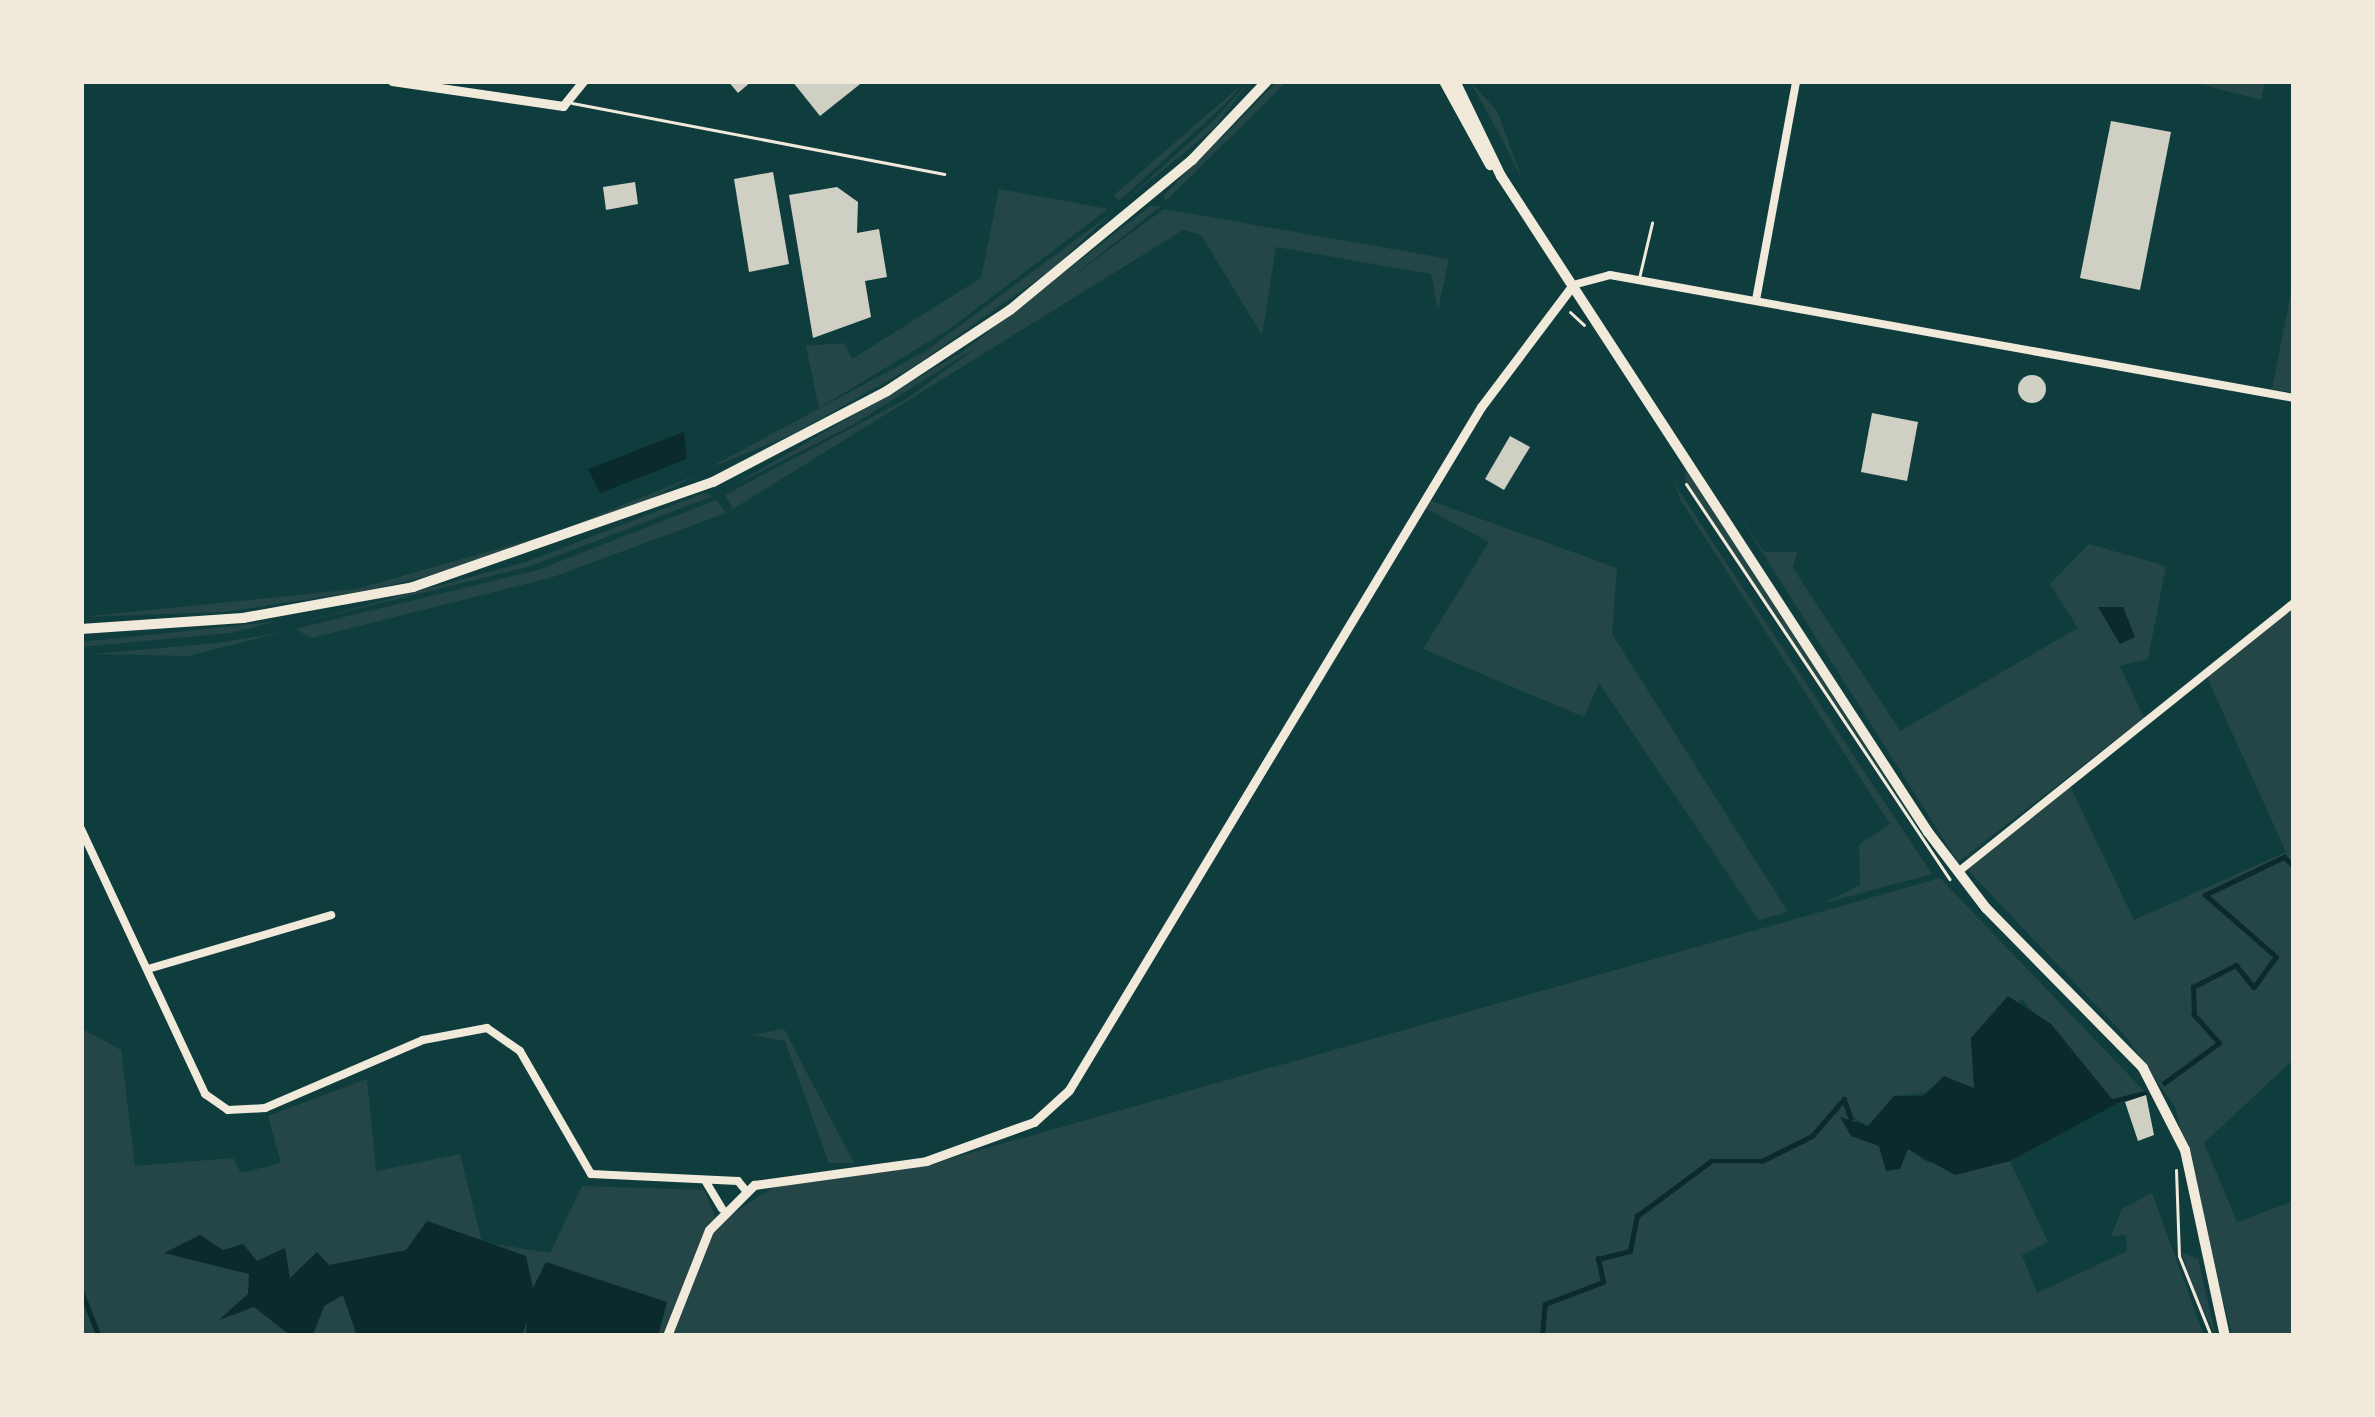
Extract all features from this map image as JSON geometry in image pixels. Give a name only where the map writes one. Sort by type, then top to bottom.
[{"type":"main road","points":[[81,629],[243,618],[413,587],[728,475],[1010,310],[1192,160],[1267,81]]},
{"type":"main road","points":[[1444,81],[1953,876],[2143,1068],[2185,1150],[2225,1336]]},
{"type":"main road","points":[[1455,81],[1501,176]]},
{"type":"street","points":[[392,81],[567,105],[583,81]]},
{"type":"street","points":[[1756,300],[1796,81]]},
{"type":"street","points":[[667,1336],[722,1209],[746,1191],[795,1172],[890,1168],[964,1149],[1034,1122],[1069,1090],[1481,407],[1573,285],[1639,280],[2294,398]]},
{"type":"street","points":[[1953,876],[2294,603]]},
{"type":"street","points":[[81,829],[206,1094],[236,1114],[423,1040],[487,1028],[520,1051],[591,1174],[706,1180],[746,1191]]},
{"type":"street","points":[[148,969],[331,915]]},
{"type":"street","points":[[706,1180],[722,1209]]},
{"type":"lane","points":[[567,105],[944,174]]},
{"type":"lane","points":[[1639,280],[1652,224]]},
{"type":"path","points":[[1953,876],[1960,892]]},
{"type":"path","points":[[2176,1165],[2180,1256],[2211,1336]]},
{"type":"shaded area","points":[[1246,81],[1225,104],[1119,201],[1114,195]]},
{"type":"shaded area","points":[[1250,81],[1214,128],[1123,203],[1213,121]]},
{"type":"shaded area","points":[[1278,81],[1287,81],[1165,202],[1164,195]]},
{"type":"shaded area","points":[[1470,81],[1497,111],[1524,184],[1503,141]]},
{"type":"shaded area","points":[[2193,81],[2265,81],[2261,100],[2192,82]]},
{"type":"shaded area","points":[[999,189],[1108,209],[948,330],[819,408],[806,346],[844,343],[852,359],[981,278]]},
{"type":"shaded area","points":[[1150,206],[1161,206],[1010,326],[854,424],[725,490],[962,352]]},
{"type":"shaded area","points":[[1164,209],[1449,259],[1438,310],[1431,274],[1276,247],[1262,335],[1201,235],[1183,230],[733,509],[725,495],[908,398]]},
{"type":"shaded area","points":[[1113,212],[1051,270],[916,365],[791,435],[707,469],[926,351]]},
{"type":"shaded area","points":[[2294,277],[2294,392],[2272,389]]},
{"type":"shaded area","points":[[684,432],[687,459],[600,493],[588,469]]},
{"type":"shaded area","points":[[1685,467],[1920,831],[1686,482]]},
{"type":"shaded area","points":[[1671,472],[1679,491],[1932,874],[1824,903],[1860,885],[1859,845],[1890,824],[1680,499]]},
{"type":"shaded area","points":[[699,474],[628,510],[447,571],[375,589],[225,612],[81,617],[356,589],[554,533]]},
{"type":"shaded area","points":[[704,493],[713,496],[531,566],[296,624],[526,562]]},
{"type":"shaded area","points":[[716,500],[726,513],[553,577],[312,638],[295,629],[538,570]]},
{"type":"shaded area","points":[[1431,501],[1617,568],[1612,634],[1788,912],[1759,920],[1599,683],[1584,717],[1423,649],[1489,542],[1425,508]]},
{"type":"shaded area","points":[[1733,506],[1764,552],[1797,552],[1793,568],[1900,731],[2078,628],[2050,584],[2089,544],[2166,566],[2148,659],[2120,666],[2144,718],[1958,862]]},
{"type":"shaded area","points":[[2098,607],[2123,607],[2135,637],[2120,644]]},
{"type":"shaded area","points":[[2294,608],[2294,1059],[2204,1143],[2237,1222],[2294,1201],[2294,1336],[2232,1336],[2175,1107],[2127,1038],[1967,869],[2070,786],[2134,920],[2286,852],[2207,677]]},
{"type":"shaded area","points":[[279,621],[230,633],[81,647],[81,642]]},
{"type":"shaded area","points":[[284,632],[188,656],[92,654],[217,643]]},
{"type":"shaded area","points":[[1940,878],[2147,1094],[2116,1104],[2022,999],[1971,1038],[1974,1088],[1895,1096],[1868,1126],[1850,1116],[1902,1163],[1908,1149],[1928,1163],[2010,1161],[2048,1242],[2022,1255],[2037,1293],[2127,1251],[2126,1235],[2111,1236],[2122,1209],[2152,1193],[2204,1336],[81,1336],[81,1028],[121,1050],[135,1166],[233,1158],[241,1173],[281,1163],[268,1116],[367,1079],[376,1171],[460,1154],[482,1242],[550,1253],[582,1186],[704,1190],[718,1223],[778,1184],[938,1162]]},
{"type":"shaded area","points":[[2008,996],[2051,1024],[2116,1104],[2010,1161],[1955,1175],[1908,1149],[1900,1169],[1886,1171],[1879,1146],[1851,1136],[1840,1117],[1868,1126],[1894,1096],[1923,1096],[1944,1076],[1974,1088],[1971,1038]]},
{"type":"shaded area","points":[[784,1029],[854,1163],[829,1163],[785,1041],[750,1035]]},
{"type":"shaded area","points":[[427,1221],[526,1256],[533,1288],[546,1262],[667,1302],[658,1336],[526,1336],[527,1322],[522,1336],[357,1336],[343,1295],[319,1309],[312,1336],[291,1336],[254,1307],[219,1320],[248,1294],[249,1274],[164,1253],[200,1235],[223,1250],[243,1244],[257,1261],[285,1248],[290,1278],[317,1252],[329,1265],[406,1250]]},
{"type":"shaded area","points":[[2182,1252],[2198,1259],[2216,1336],[2192,1290]]},
{"type":"building","points":[[728,81],[752,81],[738,93]]},
{"type":"building","points":[[792,81],[864,81],[820,116]]},
{"type":"building","points":[[2111,121],[2171,132],[2140,290],[2080,278]]},
{"type":"building","points":[[773,172],[789,264],[749,272],[734,179]]},
{"type":"building","points":[[635,182],[638,204],[606,210],[603,187]]},
{"type":"building","points":[[837,187],[858,202],[857,233],[879,229],[887,277],[865,281],[871,317],[813,338],[789,195]]},
{"type":"building","points":[[2032,375],[2042,379],[2046,389],[2042,399],[2032,403],[2022,399],[2018,389],[2022,379]]},
{"type":"building","points":[[1872,413],[1918,422],[1907,481],[1861,472]]},
{"type":"building","points":[[1510,436],[1530,447],[1504,490],[1485,479]]},
{"type":"building","points":[[2146,1095],[2154,1135],[2138,1141],[2125,1102]]},
{"type":"waterway","points":[[2164,1083],[2219,1043],[2194,1015],[2193,987],[2236,965],[2254,987],[2276,957],[2205,895],[2284,857],[2294,866]]},
{"type":"waterway","points":[[2109,1102],[2144,1093]]},
{"type":"waterway","points":[[1542,1336],[1545,1304],[1603,1282],[1598,1259],[1630,1251],[1637,1216],[1711,1161],[1762,1161],[1812,1136],[1844,1099],[1851,1118]]},
{"type":"waterway","points":[[81,1290],[99,1336]]},
{"type":"waterway","points":[[309,1336],[323,1302]]}]
